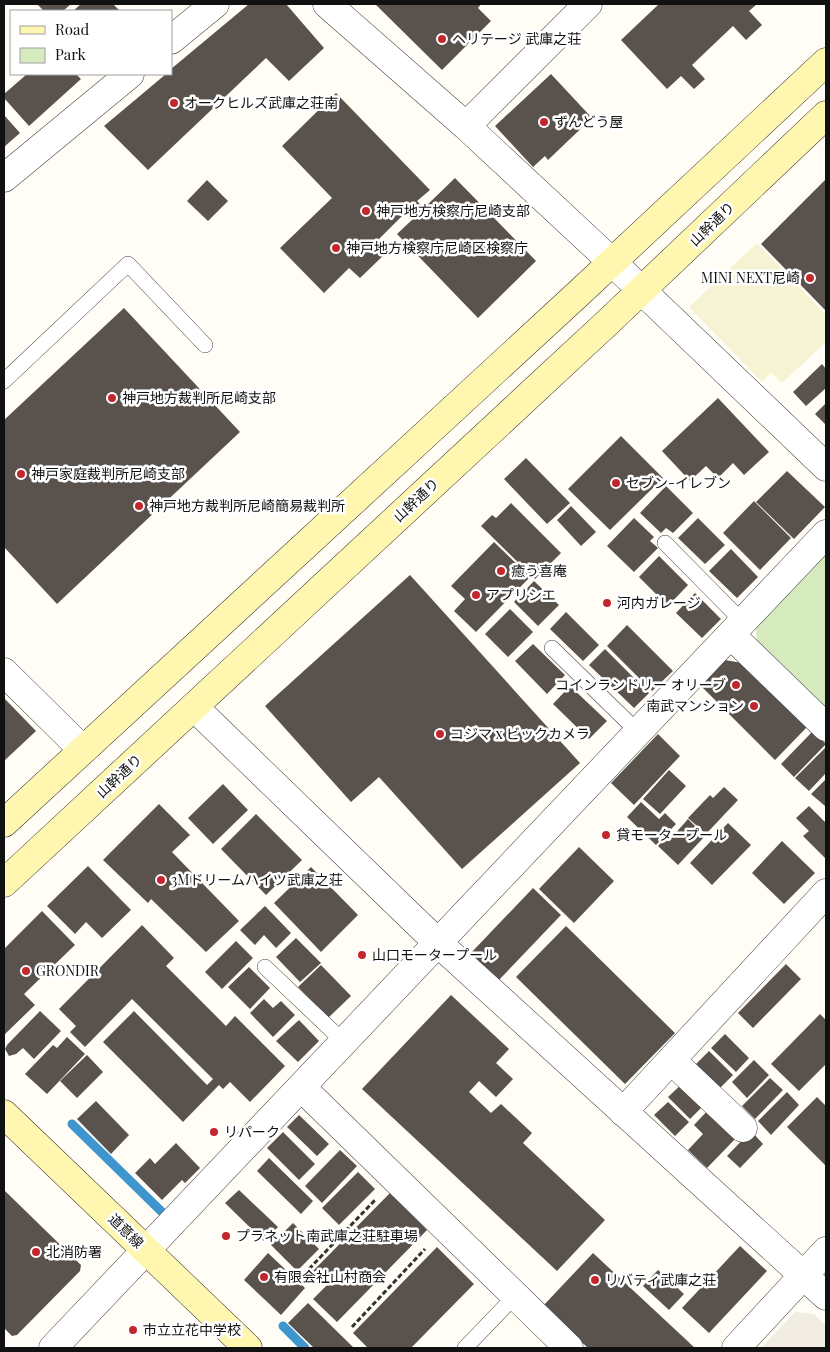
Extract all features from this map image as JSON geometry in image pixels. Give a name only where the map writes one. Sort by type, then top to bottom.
[{"type":"street","points":[[172,39],[215,4]]},
{"type":"street","points":[[327,4],[466,126],[642,290],[826,467]]},
{"type":"street","points":[[466,126],[588,4]]},
{"type":"street","points":[[4,823],[826,62]]},
{"type":"street","points":[[4,178],[129,75]]},
{"type":"street","name":"山幹通り","points":[[4,884],[642,290],[826,115]]},
{"type":"street","points":[[52,1348],[147,1251],[437,942],[826,534]]},
{"type":"street","points":[[737,628],[826,727]]},
{"type":"street","points":[[4,672],[83,750]]},
{"type":"street","points":[[194,707],[437,942],[826,1296]]},
{"type":"street","points":[[623,1112],[826,893]]},
{"type":"street","points":[[671,1060],[743,1128]]},
{"type":"street","points":[[301,1087],[569,1348]]},
{"type":"street","name":"道意線","points":[[4,1114],[248,1348]]},
{"type":"street","points":[[736,1348],[826,1251]]},
{"type":"lane","points":[[4,381],[128,264],[205,345]]},
{"type":"lane","points":[[665,543],[737,628]]},
{"type":"lane","points":[[552,648],[638,732]]},
{"type":"lane","points":[[265,967],[344,1042]]},
{"type":"lane","points":[[464,1348],[516,1296]]},
{"type":"path","points":[[309,1270],[396,1179]]},
{"type":"path","points":[[352,1327],[445,1227]]},
{"type":"shaded area","points":[[757,243],[826,315],[826,342],[782,383],[771,373],[762,382],[689,307]]},
{"type":"shaded area","points":[[795,1312],[814,1314],[826,1326],[826,1348],[761,1348]]},
{"type":"green space","points":[[826,553],[826,712],[757,646],[756,627]]},
{"type":"building","points":[[37,4],[71,4],[64,10],[43,10]]},
{"type":"building","points":[[81,4],[113,4],[119,10],[74,10]]},
{"type":"building","name":"オークヒルズ武庫之荘南","points":[[249,4],[286,4],[324,48],[289,81],[266,58],[148,170],[104,126],[165,75],[172,75],[172,68]]},
{"type":"building","name":"ヘリテージ 武庫之荘","points":[[375,4],[481,4],[478,8],[491,21],[442,70]]},
{"type":"building","points":[[659,4],[757,4],[749,11],[762,25],[746,40],[733,26],[692,65],[705,79],[694,89],[681,76],[667,89],[621,40]]},
{"type":"building","name":"ずんどう屋","points":[[551,74],[592,118],[548,160],[545,156],[533,167],[495,126]]},
{"type":"building","points":[[26,75],[77,75],[81,79],[29,126],[4,98],[4,94]]},
{"type":"building","points":[[336,93],[430,190],[417,201],[424,208],[455,178],[536,261],[478,318],[397,234],[414,218],[407,211],[379,239],[389,250],[360,278],[349,268],[324,293],[280,248],[332,198],[282,146]]},
{"type":"building","points":[[4,115],[20,133],[4,147]]},
{"type":"building","name":"MINI NEXT尼崎","points":[[826,179],[826,311],[761,244]]},
{"type":"building","points":[[207,180],[228,201],[208,221],[187,201]]},
{"type":"building","points":[[124,308],[240,432],[57,604],[4,547],[4,420]]},
{"type":"building","points":[[822,364],[826,369],[826,388],[806,406],[793,392]]},
{"type":"building","points":[[718,398],[769,452],[744,475],[733,463],[718,478],[706,466],[690,481],[662,451]]},
{"type":"building","points":[[826,403],[826,425],[815,414]]},
{"type":"building","name":"セブン-イレブン","points":[[621,436],[663,478],[610,530],[568,489]]},
{"type":"building","points":[[526,458],[570,503],[547,524],[504,479]]},
{"type":"building","points":[[787,471],[825,507],[794,539],[756,502]]},
{"type":"building","points":[[666,486],[693,513],[673,533],[666,528],[661,533],[640,513]]},
{"type":"building","points":[[754,501],[791,538],[760,570],[723,533]]},
{"type":"building","points":[[511,503],[561,553],[535,579],[481,526],[492,515],[496,518]]},
{"type":"building","points":[[571,506],[596,532],[581,546],[557,520]]},
{"type":"building","points":[[634,518],[654,537],[650,541],[658,548],[634,572],[607,546]]},
{"type":"building","points":[[698,518],[725,545],[705,564],[678,538]]},
{"type":"building","points":[[494,542],[530,577],[476,632],[454,611],[465,599],[451,586]]},
{"type":"building","points":[[731,549],[758,577],[737,598],[709,571]]},
{"type":"building","points":[[659,556],[688,585],[668,606],[639,577]]},
{"type":"building","points":[[410,575],[580,763],[462,869],[379,777],[351,802],[265,706]]},
{"type":"building","points":[[534,581],[559,605],[538,626],[514,602]]},
{"type":"building","points":[[695,593],[721,619],[702,638],[676,613]]},
{"type":"building","points":[[510,609],[533,632],[508,657],[485,634]]},
{"type":"building","points":[[566,612],[599,645],[583,661],[550,629]]},
{"type":"building","points":[[627,625],[673,671],[652,691],[607,646]]},
{"type":"building","points":[[533,644],[565,675],[547,694],[515,661]]},
{"type":"building","points":[[605,649],[649,693],[634,708],[589,665]]},
{"type":"building","name":"南武マンション","points":[[725,660],[742,663],[807,727],[775,760],[700,685]]},
{"type":"building","points":[[570,686],[607,721],[589,739],[553,704]]},
{"type":"building","points":[[4,698],[36,731],[4,761]]},
{"type":"building","points":[[813,731],[826,744],[794,777],[781,764]]},
{"type":"building","points":[[658,734],[680,756],[634,805],[611,783]]},
{"type":"building","points":[[826,747],[826,773],[809,791],[795,778]]},
{"type":"building","points":[[669,770],[686,786],[660,814],[643,799]]},
{"type":"building","points":[[826,779],[826,805],[825,806],[811,794]]},
{"type":"building","points":[[223,784],[248,810],[213,844],[188,818]]},
{"type":"building","points":[[724,787],[738,800],[706,834],[688,818],[710,795],[713,798]]},
{"type":"building","points":[[641,802],[659,819],[665,813],[676,824],[656,845],[627,817]]},
{"type":"building","name":"3Mドリームハイツ武庫之荘","points":[[159,804],[190,835],[172,852],[239,921],[206,952],[151,899],[148,903],[103,860]]},
{"type":"building","points":[[809,806],[826,823],[826,859],[803,836],[809,831],[796,818]]},
{"type":"building","points":[[256,814],[302,860],[266,895],[221,849]]},
{"type":"building","points":[[688,819],[705,836],[678,865],[658,846],[670,833],[673,836]]},
{"type":"building","points":[[728,823],[751,845],[712,885],[690,863]]},
{"type":"building","points":[[782,841],[815,873],[784,904],[752,873]]},
{"type":"building","points":[[579,847],[614,881],[574,923],[539,889]]},
{"type":"building","points":[[88,866],[131,910],[102,938],[86,922],[75,934],[47,906]]},
{"type":"building","points":[[311,867],[358,915],[321,952],[274,903]]},
{"type":"building","points":[[533,888],[561,915],[498,981],[470,954]]},
{"type":"building","points":[[265,906],[291,933],[276,948],[264,935],[255,945],[240,930]]},
{"type":"building","name":"GRONDIR","points":[[42,911],[75,945],[24,994],[35,1005],[4,1035],[4,949]]},
{"type":"building","points":[[142,925],[174,958],[166,966],[226,1026],[235,1016],[285,1066],[250,1102],[230,1082],[223,1089],[219,1085],[183,1122],[103,1042],[134,1011],[207,1085],[213,1079],[132,999],[85,1047],[70,1032],[76,1026],[59,1009]]},
{"type":"building","points":[[566,926],[675,1033],[625,1084],[516,977]]},
{"type":"building","points":[[296,938],[321,963],[300,982],[276,957]]},
{"type":"building","points":[[236,941],[253,958],[222,989],[205,972]]},
{"type":"building","points":[[786,964],[801,979],[753,1028],[738,1013]]},
{"type":"building","points":[[321,965],[351,996],[328,1018],[298,987]]},
{"type":"building","points":[[249,967],[270,988],[250,1009],[228,987]]},
{"type":"building","points":[[451,995],[509,1049],[496,1063],[513,1079],[496,1097],[479,1081],[469,1092],[491,1113],[501,1104],[532,1133],[523,1143],[605,1220],[557,1271],[362,1089]]},
{"type":"building","points":[[264,999],[273,1008],[281,1001],[295,1015],[273,1037],[250,1013]]},
{"type":"building","points":[[40,1011],[61,1031],[34,1059],[23,1048],[16,1054],[9,1056],[5,1049],[7,1045]]},
{"type":"building","points":[[820,1014],[826,1020],[826,1064],[799,1091],[771,1064]]},
{"type":"building","points":[[299,1020],[319,1041],[298,1062],[276,1041]]},
{"type":"building","points":[[725,1034],[749,1058],[736,1072],[711,1048]]},
{"type":"building","points":[[67,1037],[85,1054],[47,1094],[25,1074],[53,1045],[57,1048]]},
{"type":"building","points":[[709,1051],[733,1075],[720,1088],[696,1064]]},
{"type":"building","points":[[87,1055],[103,1072],[77,1098],[60,1081]]},
{"type":"building","points":[[754,1060],[769,1075],[747,1098],[732,1082]]},
{"type":"building","points":[[770,1078],[783,1090],[755,1119],[742,1106]]},
{"type":"building","points":[[683,1083],[705,1104],[690,1119],[668,1097]]},
{"type":"building","points":[[787,1092],[799,1105],[771,1135],[758,1121]]},
{"type":"building","points":[[817,1097],[826,1106],[826,1166],[787,1127]]},
{"type":"building","points":[[96,1101],[129,1135],[111,1154],[77,1119]]},
{"type":"building","points":[[668,1102],[689,1122],[675,1136],[654,1115]]},
{"type":"building","points":[[711,1107],[739,1135],[707,1168],[688,1150],[703,1134],[694,1125]]},
{"type":"building","points":[[299,1115],[329,1144],[317,1156],[287,1127]]},
{"type":"building","points":[[751,1131],[763,1144],[740,1168],[727,1156]]},
{"type":"building","points":[[283,1132],[315,1164],[299,1180],[267,1148]]},
{"type":"building","points":[[176,1143],[200,1168],[185,1183],[182,1180],[162,1200],[135,1173],[150,1158],[155,1164]]},
{"type":"building","points":[[340,1150],[357,1166],[322,1203],[305,1186]]},
{"type":"building","points":[[269,1158],[313,1201],[301,1214],[257,1171]]},
{"type":"building","points":[[358,1172],[375,1189],[339,1225],[322,1208]]},
{"type":"building","name":"北消防署","points":[[4,1190],[81,1265],[80,1271],[17,1335],[12,1336],[4,1328]]},
{"type":"building","points":[[239,1190],[278,1227],[264,1241],[225,1203]]},
{"type":"building","points":[[390,1193],[427,1230],[337,1322],[313,1299],[327,1285],[313,1271]]},
{"type":"building","points":[[293,1223],[319,1249],[297,1271],[271,1245]]},
{"type":"building","points":[[740,1246],[767,1271],[709,1333],[682,1308]]},
{"type":"building","points":[[437,1247],[474,1284],[411,1348],[368,1348],[353,1333]]},
{"type":"building","points":[[268,1253],[305,1288],[281,1315],[244,1280]]},
{"type":"building","name":"リバティ武庫之荘","points":[[593,1253],[695,1348],[588,1348],[543,1306]]},
{"type":"building","points":[[658,1270],[684,1294],[669,1310],[643,1286]]},
{"type":"building","points":[[308,1303],[354,1348],[314,1348],[288,1323]]},
{"type":"waterway","points":[[72,1124],[164,1214]]},
{"type":"waterway","points":[[283,1326],[305,1348]]},
{"type":"place","name":"ヘリテージ 武庫之荘","points":[[442,39]]},
{"type":"place","name":"オークヒルズ武庫之荘南","points":[[174,103]]},
{"type":"place","name":"ずんどう屋","points":[[544,122]]},
{"type":"place","name":"神戸地方検察庁尼崎支部","points":[[366,211]]},
{"type":"place","name":"神戸地方検察庁尼崎区検察庁","points":[[336,248]]},
{"type":"place","name":"MINI NEXT尼崎","points":[[810,278]]},
{"type":"place","name":"神戸地方裁判所尼崎支部","points":[[112,398]]},
{"type":"place","name":"神戸家庭裁判所尼崎支部","points":[[21,474]]},
{"type":"place","name":"セブン-イレブン","points":[[616,483]]},
{"type":"place","name":"神戸地方裁判所尼崎簡易裁判所","points":[[139,506]]},
{"type":"place","name":"癒う喜庵","points":[[501,571]]},
{"type":"place","name":"アプリシエ","points":[[476,595]]},
{"type":"place","name":"河内ガレージ","points":[[607,603]]},
{"type":"place","name":"コインランドリー オリーブ","points":[[736,685]]},
{"type":"place","name":"南武マンション","points":[[754,706]]},
{"type":"place","name":"コジマ x ビックカメラ","points":[[440,734]]},
{"type":"place","name":"貸モータープール","points":[[606,835]]},
{"type":"place","name":"3Mドリームハイツ武庫之荘","points":[[161,880]]},
{"type":"place","name":"山口モータープール","points":[[362,955]]},
{"type":"place","name":"GRONDIR","points":[[26,971]]},
{"type":"place","name":"リパーク","points":[[214,1132]]},
{"type":"place","name":"プラネット南武庫之荘駐車場","points":[[226,1236]]},
{"type":"place","name":"北消防署","points":[[36,1252]]},
{"type":"place","name":"有限会社山村商会","points":[[264,1277]]},
{"type":"place","name":"リバティ武庫之荘","points":[[595,1280]]},
{"type":"place","name":"市立立花中学校","points":[[133,1330]]}]
